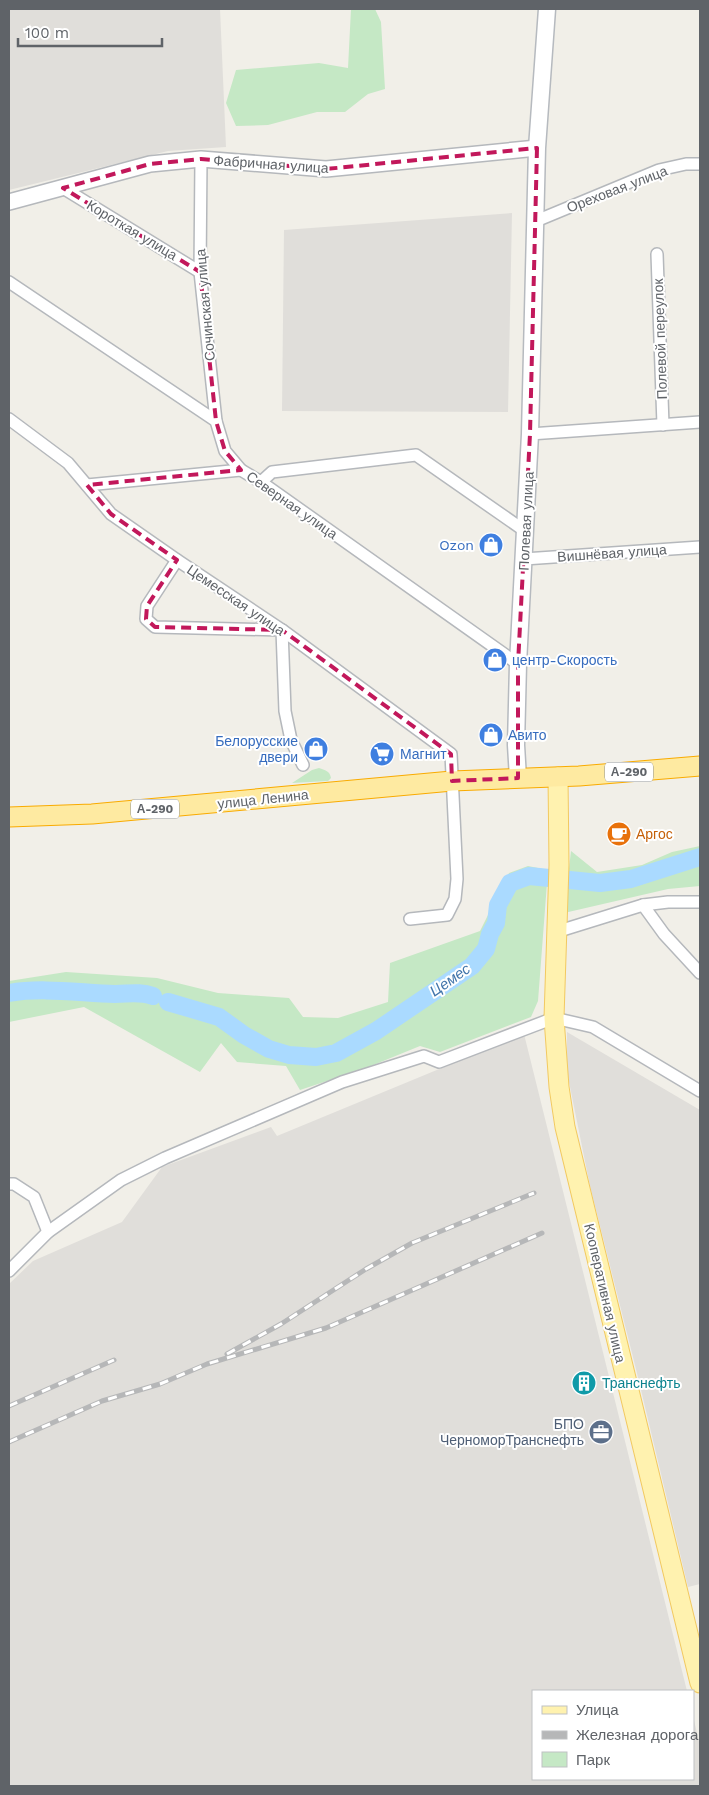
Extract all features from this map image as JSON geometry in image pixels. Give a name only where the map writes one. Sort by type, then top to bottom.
[{"type":"highway","name":"А-290","points":[[558,777],[700,766]]},
{"type":"highway","name":"улица Ленина","points":[[9,817],[102,814],[452,781],[558,777]]},
{"type":"main road","name":"Полевая улица","points":[[518,778],[516,745],[518,664],[530,434],[537,148],[547,9]]},
{"type":"main road","name":"Кооперативная улица","points":[[558,777],[557,1019],[559,1087],[565,1127],[700,1683]]},
{"type":"street","name":"Фабричная улица","points":[[9,202],[150,164],[201,159],[326,169],[537,148]]},
{"type":"street","name":"Сочинская улица","points":[[201,159],[200,272],[216,421]]},
{"type":"street","name":"Ореховая улица","points":[[536,222],[659,170],[686,164],[700,164]]},
{"type":"street","name":"Короткая улица","points":[[63,188],[200,272]]},
{"type":"street","name":"Полевой переулок","points":[[657,254],[663,425]]},
{"type":"street","points":[[9,282],[216,421]]},
{"type":"street","name":"Цемесская улица","points":[[9,420],[68,463],[111,514],[282,630],[451,754],[452,781]]},
{"type":"street","name":"Северная улица","points":[[216,421],[225,451],[241,470],[261,482],[518,664]]},
{"type":"street","points":[[530,434],[700,422]]},
{"type":"street","points":[[261,482],[272,472],[416,455],[525,530]]},
{"type":"street","points":[[87,486],[241,470]]},
{"type":"street","name":"Вишнёвая улица","points":[[524,559],[700,547]]},
{"type":"street","points":[[177,560],[147,606],[146,619],[155,627],[282,630],[285,711],[291,740],[303,765]]},
{"type":"street","points":[[410,919],[447,915],[455,899],[458,879],[452,781]]},
{"type":"street","points":[[556,932],[578,927],[643,905],[668,902],[700,902]]},
{"type":"street","points":[[643,905],[664,934],[700,973]]},
{"type":"street","points":[[9,1271],[48,1232],[120,1180],[165,1158],[342,1082],[424,1056],[439,1062],[557,1019],[593,1027],[700,1090]]},
{"type":"street","points":[[9,1184],[14,1184],[34,1196],[48,1232]]},
{"type":"highlighted area","points":[[537,148],[530,434],[518,664],[518,778],[452,781],[451,754],[282,630],[155,627],[146,619],[147,606],[177,560],[111,514],[87,485],[241,470],[225,451],[216,421],[200,272],[63,188],[150,164],[201,159],[326,169]]},
{"type":"shaded area","points":[[9,9],[220,9],[226,147],[168,151],[9,190]]},
{"type":"shaded area","points":[[512,213],[508,412],[282,411],[284,230]]},
{"type":"shaded area","points":[[567,1032],[700,1110],[700,1584],[688,1587],[590,1186],[567,1072]]},
{"type":"shaded area","points":[[524,1034],[687,1690],[532,1690],[532,1780],[694,1780],[694,1720],[700,1746],[700,1786],[9,1786],[9,1284],[33,1261],[122,1222],[162,1167],[271,1127],[277,1136]]},
{"type":"green space","points":[[351,9],[375,9],[381,22],[385,89],[368,94],[345,112],[317,112],[268,125],[236,126],[226,103],[236,70],[319,63],[348,68]]},
{"type":"green space","points":[[319,768],[330,774],[331,778],[328,781],[292,783],[312,770]]},
{"type":"green space","points":[[700,846],[700,886],[668,889],[564,913],[571,851],[597,872],[642,865],[672,852]]},
{"type":"green space","points":[[528,866],[548,870],[538,1001],[531,1017],[440,1052],[420,1046],[366,1068],[300,1090],[286,1066],[237,1062],[221,1043],[200,1072],[84,1007],[9,1022],[9,981],[66,972],[157,978],[218,993],[289,998],[303,1017],[338,1018],[388,1002],[390,963],[480,931],[509,873]]},
{"type":"waterway","name":"Цемес","points":[[168,1002],[219,1017],[244,1035],[269,1049],[289,1055],[316,1057],[336,1053],[376,1031],[472,966],[486,949],[490,934],[496,923],[498,905],[510,883],[529,876],[600,883],[631,879],[700,857]]},
{"type":"waterway","name":"Цемес","points":[[9,993],[48,990],[115,994],[139,993],[153,996]]},
{"type":"railway","points":[[227,1354],[281,1324],[366,1269],[412,1243],[534,1193]]},
{"type":"railway","points":[[9,1442],[102,1401],[160,1384],[207,1364],[326,1328],[542,1233]]},
{"type":"railway","points":[[9,1406],[114,1360]]},
{"type":"place","name":"Ozon","points":[[491,545]]},
{"type":"place","name":"центр-Скорость","points":[[495,660]]},
{"type":"place","name":"Авито","points":[[491,735]]},
{"type":"place","name":"Белорусские двери","points":[[316,749]]},
{"type":"place","name":"Магнит","points":[[382,754]]},
{"type":"place","name":"Аргос","points":[[619,834]]},
{"type":"place","name":"Транснефть","points":[[584,1383]]},
{"type":"place","name":"БПО ЧерноморТранснефть","points":[[601,1432]]}]
